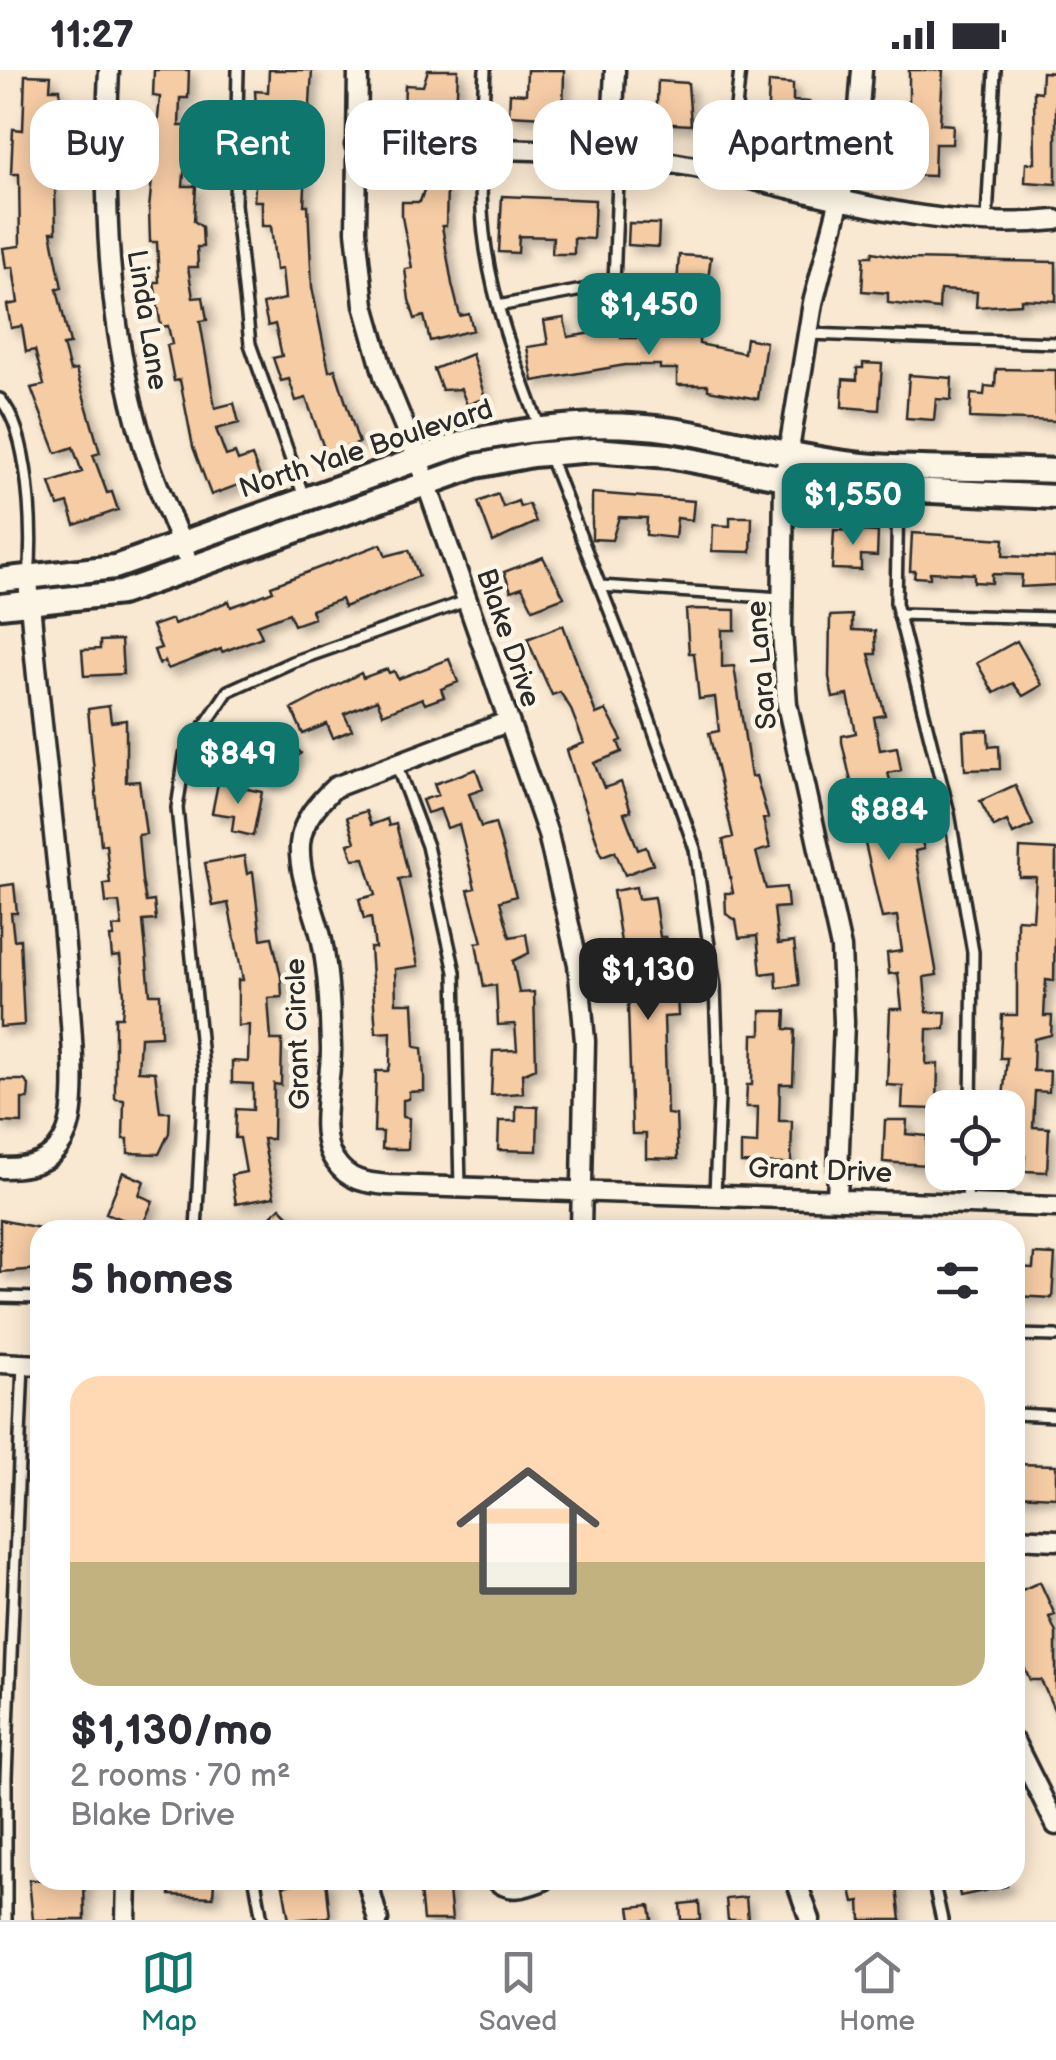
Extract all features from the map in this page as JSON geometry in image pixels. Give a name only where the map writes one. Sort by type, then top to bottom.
[{"type":"street","name":"Linda Lane","points":[[109,70],[106,251],[122,357],[144,450],[190,568]]},
{"type":"street","name":"Blake Drive","points":[[357,100],[358,70]]},
{"type":"street","points":[[615,70],[615,100]]},
{"type":"street","name":"Sara Lane","points":[[837,1198],[844,1022],[842,948],[787,704],[782,598],[784,454],[807,334],[858,134],[862,70]]},
{"type":"street","name":"Blake Drive","points":[[356,190],[364,305],[385,379],[418,459],[548,834],[578,964],[585,1041],[581,1220]]},
{"type":"street","points":[[784,190],[894,215],[1056,220]]},
{"type":"street","name":"North Yale Boulevard","points":[[0,580],[115,568],[468,441],[540,428],[595,424],[673,430],[784,454],[874,466],[1056,471]]},
{"type":"street","name":"North Yale Boulevard","points":[[0,606],[121,593],[476,466],[548,454],[594,450],[669,456],[784,480],[898,492],[1056,498]]},
{"type":"street","points":[[0,1168],[22,1169],[50,1158],[68,1130],[72,1076],[53,803],[28,579]]},
{"type":"street","name":"Grant Circle","points":[[507,722],[335,787],[315,805],[300,840],[302,868],[322,940],[329,988],[327,1144],[335,1162],[358,1182],[582,1190]]},
{"type":"street","name":"Grant Drive","points":[[582,1190],[1056,1207]]},
{"type":"street","points":[[0,1364],[30,1365]]},
{"type":"street","points":[[1025,1538],[1056,1540]]},
{"type":"street","points":[[1025,1763],[1056,1825]]},
{"type":"street","points":[[126,1920],[127,1890]]},
{"type":"street","points":[[370,1890],[378,1920]]},
{"type":"street","points":[[800,1890],[810,1920]]},
{"type":"lane","points":[[238,70],[235,204],[250,344],[305,499]]},
{"type":"lane","points":[[484,100],[485,70]]},
{"type":"lane","points":[[737,100],[740,70]]},
{"type":"lane","points":[[987,219],[994,70]]},
{"type":"lane","points":[[483,190],[486,247],[498,306],[540,428]]},
{"type":"lane","points":[[498,306],[614,284],[615,190]]},
{"type":"lane","points":[[807,334],[1056,342]]},
{"type":"lane","points":[[0,399],[13,413],[19,435],[31,555],[28,579]]},
{"type":"lane","points":[[548,454],[695,849],[704,888],[715,987],[719,1098],[715,1194]]},
{"type":"lane","points":[[898,492],[894,566],[898,614],[949,813],[968,913],[974,998],[971,1090]]},
{"type":"lane","points":[[600,586],[782,598]]},
{"type":"lane","points":[[197,1220],[204,1078],[177,808],[184,755],[228,691],[292,662],[466,601]]},
{"type":"lane","points":[[898,614],[1056,618]]},
{"type":"lane","points":[[396,764],[427,846],[456,972],[460,1187]]},
{"type":"lane","points":[[967,1190],[967,1204]]},
{"type":"lane","points":[[0,1297],[30,1298]]},
{"type":"lane","points":[[1025,1334],[1056,1336]]},
{"type":"lane","points":[[6,1920],[6,1777],[30,1397]]},
{"type":"lane","points":[[1025,1414],[1056,1416]]},
{"type":"lane","points":[[257,1890],[262,1920]]},
{"type":"lane","points":[[936,1890],[942,1920]]},
{"type":"building","points":[[154,70],[189,70],[188,98],[179,100],[179,190],[196,190],[194,221],[202,227],[198,267],[188,267],[193,298],[203,297],[207,320],[200,321],[215,408],[234,403],[239,423],[216,429],[226,456],[235,453],[238,461],[252,456],[260,477],[211,495],[193,447],[180,380],[174,381],[167,345],[172,344],[168,326],[161,327],[154,282],[159,282],[157,242],[150,242],[149,209],[151,190],[159,190],[160,97],[153,96]]},
{"type":"building","points":[[269,70],[312,70],[310,100],[256,100],[255,91],[268,92]]},
{"type":"building","points":[[428,70],[458,70],[457,100],[404,100],[405,85],[423,86]]},
{"type":"building","points":[[527,70],[564,70],[563,100],[533,100],[533,116],[513,115],[510,93],[526,94]]},
{"type":"building","points":[[909,70],[943,70],[940,124],[953,125],[952,144],[935,144],[934,176],[929,176],[929,100],[909,100]]},
{"type":"building","points":[[1042,72],[1056,73],[1056,184],[1025,182],[1026,163],[1035,163],[1034,91],[1041,92]]},
{"type":"building","points":[[25,75],[51,76],[50,89],[60,89],[60,100],[30,100],[30,190],[55,190],[56,232],[51,232],[62,288],[57,289],[70,344],[63,345],[70,371],[76,370],[100,453],[93,455],[118,510],[75,525],[68,503],[58,506],[50,483],[82,472],[73,447],[56,453],[31,388],[44,385],[35,350],[26,352],[22,326],[11,328],[7,305],[18,303],[13,267],[6,268],[3,248],[20,246],[19,174],[11,174],[13,129],[23,130]]},
{"type":"building","points":[[658,81],[688,83],[691,125],[673,124],[673,100],[657,100]]},
{"type":"building","points":[[769,82],[793,84],[793,100],[768,100]]},
{"type":"building","points":[[255,190],[305,190],[312,287],[329,371],[335,369],[359,443],[325,451],[306,398],[296,401],[289,379],[281,381],[273,358],[282,356],[275,324],[268,326],[263,304],[285,299],[282,269],[276,270],[271,226],[262,226],[262,201],[254,201]]},
{"type":"building","points":[[424,190],[447,190],[446,226],[442,226],[452,284],[460,316],[469,314],[473,330],[430,341],[424,316],[415,319],[405,269],[412,268],[402,202],[420,202]]},
{"type":"building","points":[[502,196],[595,200],[593,239],[574,238],[574,254],[552,254],[553,237],[519,236],[518,253],[499,252]]},
{"type":"building","points":[[629,223],[659,224],[658,247],[628,245]]},
{"type":"building","points":[[873,252],[908,259],[1056,262],[1056,301],[1021,299],[1021,304],[976,307],[977,292],[940,290],[939,309],[888,303],[888,293],[862,291],[864,256],[872,256]]},
{"type":"building","points":[[679,255],[711,257],[704,308],[670,307],[670,287],[677,287]]},
{"type":"building","points":[[564,318],[568,337],[604,331],[603,325],[618,322],[621,338],[699,338],[699,344],[744,353],[746,338],[766,342],[758,399],[708,390],[708,385],[677,385],[677,369],[660,369],[660,365],[625,365],[533,381],[527,347],[548,344],[544,321]]},
{"type":"building","points":[[472,354],[485,398],[467,405],[461,389],[442,390],[434,369]]},
{"type":"building","points":[[863,363],[882,364],[879,410],[842,407],[843,379],[857,380],[857,368],[863,368]]},
{"type":"building","points":[[996,369],[1056,370],[1056,421],[970,418],[971,394],[984,395],[985,386],[995,387]]},
{"type":"building","points":[[909,375],[952,378],[951,400],[936,399],[934,420],[906,418]]},
{"type":"building","points":[[592,493],[694,501],[692,520],[677,518],[675,538],[646,535],[647,518],[619,517],[612,540],[592,539]]},
{"type":"building","points":[[498,494],[503,507],[518,501],[520,507],[529,504],[536,522],[493,542],[478,502]]},
{"type":"building","points":[[730,517],[752,517],[751,552],[712,551],[713,525],[730,526]]},
{"type":"building","points":[[834,530],[878,532],[877,556],[861,555],[861,570],[832,569]]},
{"type":"building","points":[[912,533],[1004,539],[1003,556],[1056,558],[1056,585],[1021,587],[1022,575],[992,574],[992,583],[974,582],[974,574],[930,572],[930,578],[914,577],[915,571],[910,571]]},
{"type":"building","points":[[381,544],[386,556],[409,550],[419,576],[344,607],[341,599],[311,610],[314,618],[294,625],[289,613],[257,625],[262,637],[222,652],[221,649],[168,669],[165,661],[159,664],[154,650],[161,648],[152,626],[172,619],[174,624],[229,601],[231,607],[248,601],[273,591],[271,586]]},
{"type":"building","points":[[543,557],[564,597],[533,609],[522,587],[511,591],[504,572]]},
{"type":"building","points":[[686,610],[735,610],[735,630],[722,630],[722,667],[734,666],[751,777],[756,776],[768,818],[763,819],[770,848],[756,852],[766,889],[786,887],[788,907],[774,908],[778,944],[794,942],[799,985],[777,988],[776,972],[761,974],[757,936],[739,938],[736,920],[726,914],[725,893],[733,893],[723,840],[733,837],[709,733],[719,731],[715,697],[699,699],[694,653],[689,653]]},
{"type":"building","points":[[852,615],[852,630],[875,631],[876,654],[869,654],[885,715],[874,717],[880,750],[897,747],[901,770],[888,773],[906,837],[919,833],[924,849],[915,851],[937,975],[924,977],[927,1012],[946,1012],[945,1029],[927,1029],[926,1064],[938,1064],[937,1090],[925,1090],[925,1109],[902,1108],[903,1086],[887,1085],[890,1009],[902,1009],[898,973],[889,974],[887,953],[902,951],[897,916],[882,918],[842,742],[842,736],[856,733],[848,695],[833,698],[829,677],[830,616]]},
{"type":"building","points":[[563,625],[596,714],[606,710],[622,740],[618,742],[622,752],[594,763],[604,788],[621,782],[631,811],[624,813],[638,850],[646,847],[653,864],[625,875],[615,851],[602,856],[567,750],[584,743],[570,707],[560,692],[552,695],[527,639]]},
{"type":"building","points":[[121,640],[123,674],[84,676],[82,650],[100,649],[100,641]]},
{"type":"building","points":[[1017,641],[1042,685],[1023,696],[1013,683],[994,693],[977,663]]},
{"type":"building","points":[[449,659],[458,682],[441,689],[444,697],[425,704],[422,698],[383,714],[377,700],[344,714],[352,730],[333,738],[327,724],[303,734],[292,709],[361,673],[363,678],[387,669],[389,673],[394,671],[398,679]]},
{"type":"building","points":[[109,706],[111,722],[126,720],[126,782],[139,781],[146,834],[138,835],[142,880],[146,902],[154,901],[156,920],[143,921],[150,994],[160,994],[161,1036],[140,1037],[138,1071],[155,1072],[160,1112],[170,1112],[169,1133],[159,1154],[128,1153],[128,1139],[123,1139],[124,1100],[115,1099],[115,1017],[122,1017],[124,995],[120,956],[112,957],[110,937],[114,937],[113,927],[122,926],[119,902],[106,903],[104,884],[110,883],[106,844],[101,845],[88,709]]},
{"type":"building","points":[[273,726],[301,753],[270,784],[254,769],[264,758],[253,747]]},
{"type":"building","points":[[988,730],[989,747],[999,746],[1000,769],[965,770],[963,731]]},
{"type":"building","points":[[476,769],[483,789],[469,794],[481,827],[495,823],[516,896],[500,901],[510,937],[526,934],[529,953],[513,961],[519,993],[534,992],[536,1068],[522,1074],[523,1093],[491,1095],[493,1051],[517,1050],[515,1024],[498,1025],[496,985],[484,987],[476,943],[482,942],[468,890],[475,888],[459,824],[447,828],[440,809],[427,813],[422,800],[438,795],[434,784]]},
{"type":"building","points":[[218,783],[262,792],[253,836],[232,831],[234,816],[212,813]]},
{"type":"building","points":[[1015,785],[1033,825],[1013,834],[1007,821],[994,827],[980,801]]},
{"type":"building","points":[[366,811],[371,825],[387,819],[389,826],[396,824],[409,877],[399,879],[418,966],[395,969],[396,1003],[413,1003],[415,1047],[422,1048],[424,1091],[409,1092],[409,1099],[403,1100],[403,1117],[409,1118],[408,1149],[382,1149],[383,1132],[374,1132],[376,1071],[388,1071],[390,1066],[391,1032],[376,1033],[370,948],[375,948],[371,917],[364,919],[359,899],[375,895],[364,858],[353,859],[348,844],[355,842],[347,817]]},
{"type":"building","points":[[1020,848],[1056,850],[1054,981],[1046,980],[1044,1016],[1052,1016],[1051,1035],[1034,1039],[1033,1071],[1050,1071],[1049,1092],[1035,1091],[1033,1127],[1049,1128],[1047,1172],[1025,1171],[1025,1090],[1004,1090],[1007,1058],[1000,1058],[1002,1015],[1017,1015],[1017,919],[1033,920],[1036,877],[1019,877]]},
{"type":"building","points":[[244,856],[247,874],[253,872],[261,939],[272,937],[281,977],[282,997],[268,998],[271,1040],[282,1040],[281,1085],[274,1084],[273,1139],[263,1139],[274,1197],[236,1204],[231,1175],[246,1172],[240,1138],[235,1138],[236,1109],[253,1110],[253,1084],[232,1083],[232,1061],[248,1062],[249,1025],[238,1026],[238,980],[243,980],[228,903],[213,906],[205,863]]},
{"type":"building","points":[[14,884],[17,913],[11,913],[14,940],[20,939],[24,1025],[0,1027],[0,886]]},
{"type":"building","points":[[636,887],[638,899],[654,897],[660,937],[666,937],[673,994],[677,994],[678,1016],[664,1017],[667,1114],[676,1115],[678,1159],[646,1158],[646,1134],[632,1134],[628,1006],[631,998],[645,997],[640,960],[624,962],[613,891]]},
{"type":"building","points":[[761,1011],[786,1011],[785,1029],[795,1030],[793,1084],[780,1084],[779,1121],[792,1121],[791,1164],[741,1163],[741,1143],[757,1144],[758,1107],[746,1107],[747,1085],[752,1085],[753,1034],[761,1034]]},
{"type":"building","points":[[0,1080],[24,1080],[29,1085],[28,1099],[22,1099],[22,1123],[0,1122]]},
{"type":"building","points":[[516,1106],[538,1107],[537,1151],[498,1150],[499,1121],[516,1121]]},
{"type":"building","points":[[885,1120],[907,1120],[906,1134],[925,1136],[925,1165],[883,1162]]},
{"type":"building","points":[[123,1172],[144,1181],[139,1195],[153,1201],[145,1220],[124,1220],[106,1213]]},
{"type":"building","points":[[280,1207],[293,1220],[267,1220]]},
{"type":"building","points":[[0,1220],[30,1226],[30,1270],[0,1272]]},
{"type":"building","points":[[1034,1254],[1055,1255],[1052,1298],[1025,1297],[1025,1269],[1033,1269]]},
{"type":"building","points":[[1025,1464],[1056,1465],[1056,1497],[1025,1495]]},
{"type":"building","points":[[1040,1582],[1055,1615],[1049,1617],[1056,1633],[1056,1714],[1041,1680],[1030,1680],[1025,1669],[1025,1589]]},
{"type":"building","points":[[30,1890],[84,1890],[85,1920],[33,1920]]},
{"type":"building","points":[[170,1890],[213,1890],[213,1897],[170,1895]]},
{"type":"building","points":[[284,1890],[327,1890],[330,1917],[289,1920]]},
{"type":"building","points":[[420,1890],[449,1890],[452,1920],[423,1920]]},
{"type":"building","points":[[851,1890],[897,1890],[901,1920],[861,1920],[860,1901],[854,1902]]},
{"type":"building","points":[[959,1890],[988,1890],[960,1896]]},
{"type":"building","points":[[746,1897],[748,1920],[728,1920],[726,1899]]},
{"type":"building","points":[[699,1902],[700,1920],[681,1920],[680,1904]]},
{"type":"building","points":[[650,1905],[652,1920],[632,1920],[630,1907]]}]
